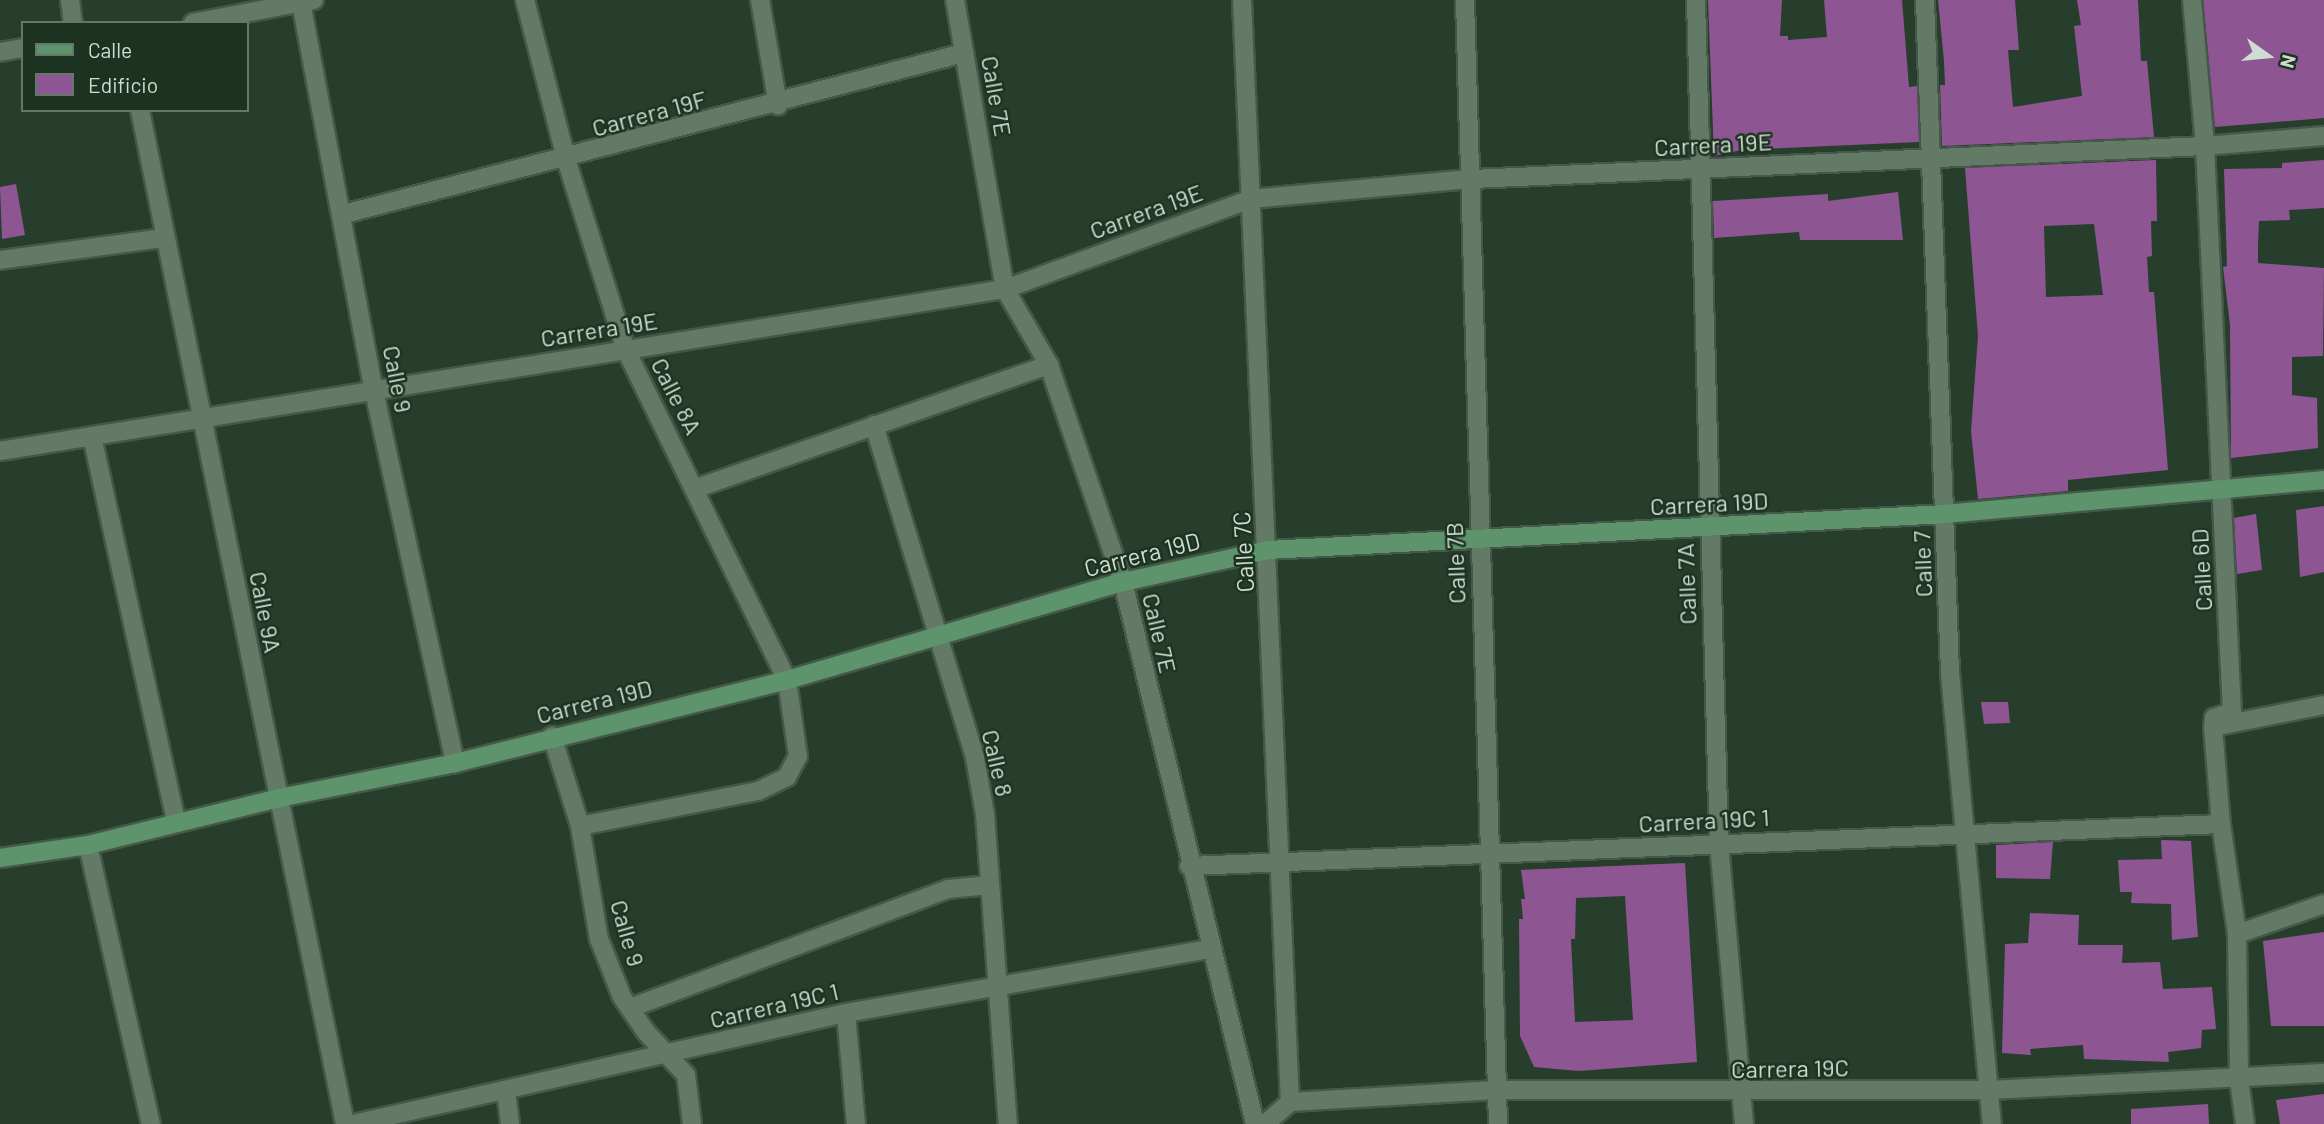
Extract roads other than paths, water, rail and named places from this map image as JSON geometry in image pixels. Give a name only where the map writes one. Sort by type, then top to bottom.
[{"type":"street","points":[[70,0],[72,21]]},
{"type":"street","name":"Calle 8A","points":[[525,0],[566,159],[626,350],[697,488],[787,680],[798,756],[787,778],[758,791],[580,826]]},
{"type":"street","points":[[760,0],[778,105]]},
{"type":"street","name":"Calle 7E","points":[[956,0],[1005,289],[1049,365],[1123,582],[1209,949],[1255,1124]]},
{"type":"street","name":"Calle 7C","points":[[1242,0],[1283,860],[1290,1102]]},
{"type":"street","name":"Calle 7B","points":[[1465,0],[1472,179],[1478,540],[1498,1124]]},
{"type":"street","name":"Calle 7A","points":[[1696,0],[1704,170],[1708,527],[1719,843],[1739,1093],[1744,1124]]},
{"type":"street","name":"Calle 7","points":[[1925,0],[1934,157],[1950,673],[1992,1124]]},
{"type":"street","name":"Calle 6D","points":[[2192,0],[2205,146],[2232,712],[2214,718],[2213,727]]},
{"type":"street","points":[[199,21],[241,6],[308,1]]},
{"type":"street","name":"Calle 9","points":[[308,1],[374,391],[455,762]]},
{"type":"street","points":[[0,52],[21,48]]},
{"type":"street","name":"Carrera 19F","points":[[344,214],[778,105],[964,52]]},
{"type":"street","name":"Calle 9A","points":[[140,112],[163,238],[202,417],[345,1124]]},
{"type":"street","name":"Carrera 19E","points":[[0,451],[1005,289],[1251,199],[1472,179],[2205,146],[2324,136]]},
{"type":"street","points":[[0,260],[163,238]]},
{"type":"street","points":[[697,488],[1049,365]]},
{"type":"street","name":"Calle 8","points":[[874,425],[975,758],[990,885],[1008,1124]]},
{"type":"street","points":[[92,436],[176,822]]},
{"type":"street","name":"Carrera 19D","points":[[0,858],[88,845],[279,797],[455,762],[787,680],[1123,582],[1268,550],[1945,514],[2324,480]]},
{"type":"street","points":[[2245,1124],[2239,1080],[2237,934],[2221,824],[2213,727],[2324,705]]},
{"type":"street","name":"Calle 9","points":[[552,736],[580,826],[598,939],[630,1008],[666,1055],[686,1075],[692,1124]]},
{"type":"street","name":"Carrera 19C 1","points":[[1189,866],[1283,860],[1489,856],[1719,843],[2221,824]]},
{"type":"street","points":[[88,845],[150,1124]]},
{"type":"street","points":[[630,1008],[948,889],[990,885]]},
{"type":"street","points":[[2237,934],[2324,904]]},
{"type":"street","name":"Carrera 19C 1","points":[[353,1124],[846,1013],[1209,949]]},
{"type":"street","points":[[846,1013],[856,1124]]},
{"type":"street","name":"Carrera 19C","points":[[1290,1102],[1497,1090],[1739,1093],[1989,1090],[2239,1080],[2324,1073]]},
{"type":"street","points":[[506,1091],[510,1124]]},
{"type":"street","points":[[1265,1124],[1290,1102]]}]
